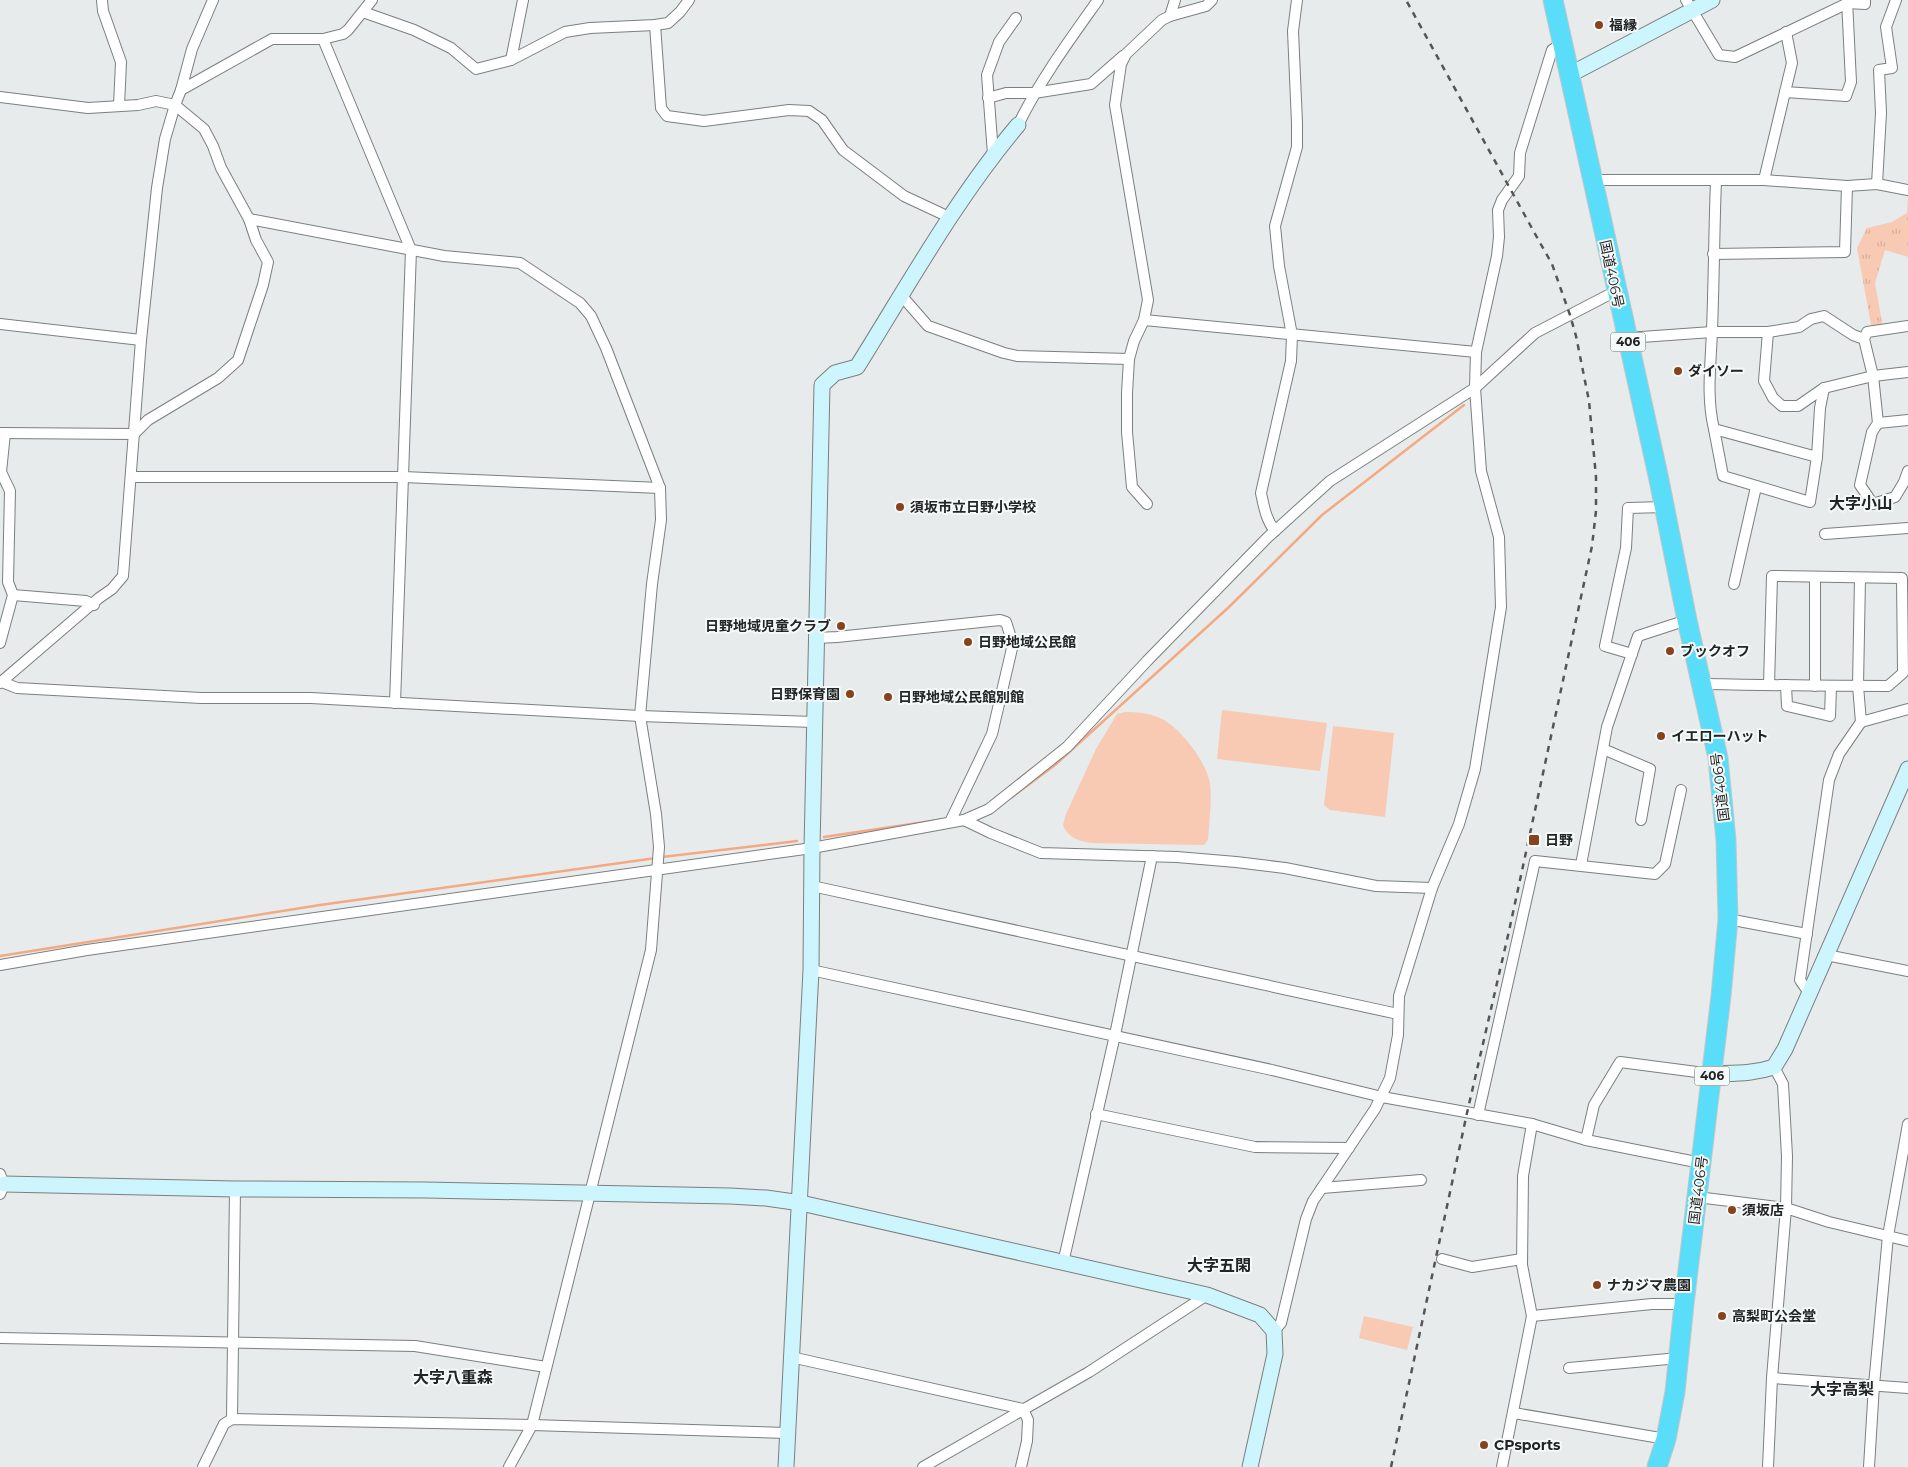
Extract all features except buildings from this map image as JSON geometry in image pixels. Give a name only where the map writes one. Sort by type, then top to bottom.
[{"type":"highway","name":"国道406号","points":[[1553,0],[1718,758],[1726,840],[1728,919],[1712,1074],[1675,1392],[1666,1439],[1657,1467]]},
{"type":"street","points":[[102,0],[103,11],[121,62],[120,106]]},
{"type":"street","points":[[1,683],[94,605],[123,576],[140,340],[157,188],[165,139],[174,105],[181,90],[192,48],[213,0]]},
{"type":"street","points":[[181,90],[272,39],[323,40],[343,34],[372,0]]},
{"type":"street","points":[[511,60],[523,0]]},
{"type":"street","points":[[363,12],[421,33],[451,48],[476,69],[511,60],[566,32],[590,28],[655,26],[668,23],[689,0]]},
{"type":"street","points":[[786,1467],[801,1203],[811,970],[814,722],[822,385],[834,373],[857,367],[901,295],[993,154],[1018,125],[1034,93],[1098,0]]},
{"type":"street","points":[[1170,16],[1175,0]]},
{"type":"street","points":[[988,98],[1006,93],[1034,93],[1091,84],[1162,20],[1206,6],[1212,0]]},
{"type":"street","points":[[1275,531],[1269,524],[1264,509],[1262,493],[1291,361],[1292,335],[1279,266],[1275,232],[1279,209],[1297,147],[1294,31],[1297,0]]},
{"type":"street","points":[[1568,75],[1690,5],[1712,0]]},
{"type":"street","points":[[1690,5],[1719,55],[1736,57],[1847,2],[1865,4],[1865,0]]},
{"type":"street","points":[[1876,184],[1881,113],[1879,70],[1892,68],[1886,27],[1896,0]]},
{"type":"street","points":[[1785,92],[1846,96],[1851,82],[1847,2]]},
{"type":"street","points":[[993,154],[987,75],[999,42],[1016,18]]},
{"type":"street","points":[[655,26],[661,108],[667,116],[704,121],[789,110],[809,111],[822,120],[843,150],[858,162],[904,196],[951,218]]},
{"type":"street","points":[[1764,180],[1792,63],[1786,32]]},
{"type":"street","points":[[323,40],[411,250],[396,703]]},
{"type":"street","points":[[1274,1331],[1281,1322],[1306,1219],[1313,1201],[1382,1097],[1390,1078],[1398,1035],[1399,996],[1432,888],[1459,824],[1475,768],[1501,607],[1499,537],[1481,471],[1475,388],[1476,352],[1497,256],[1499,238],[1498,210],[1502,200],[1519,176],[1520,153],[1552,50],[1562,43]]},
{"type":"street","points":[[1126,54],[1121,64],[1115,105],[1148,300],[1144,320],[1134,341],[1129,359],[1127,432],[1132,487],[1147,504]]},
{"type":"street","points":[[0,97],[73,107],[120,106],[156,101],[174,105],[204,129],[221,168],[249,219],[256,240],[268,262],[263,285],[238,360],[218,378],[148,420],[134,434],[2,433],[1,472],[10,491],[8,582],[12,595],[0,643]]},
{"type":"street","points":[[1592,180],[1764,180],[1847,186],[1876,184],[1908,190]]},
{"type":"street","points":[[1716,181],[1712,332],[1708,385],[1709,410],[1723,476],[1810,502],[1817,457],[1820,408],[1824,388]]},
{"type":"street","points":[[1713,254],[1845,252],[1847,186]]},
{"type":"street","points":[[249,219],[444,256],[520,263],[580,303],[591,316],[606,348],[660,488],[661,520],[652,584],[640,716],[656,814],[658,863],[651,950],[532,1425],[509,1467]]},
{"type":"street","points":[[0,965],[658,863],[812,848],[964,820],[989,809],[1067,747],[1147,660],[1275,531],[1330,481],[1475,388],[1536,333],[1616,291]]},
{"type":"street","points":[[901,295],[928,326],[1004,353],[1017,356],[1129,359]]},
{"type":"street","points":[[1627,338],[1712,332],[1768,332],[1799,327],[1811,319],[1824,316],[1853,335],[1864,339]]},
{"type":"street","points":[[1144,320],[1476,352]]},
{"type":"street","points":[[0,324],[140,340]]},
{"type":"street","points":[[1908,326],[1867,332],[1864,339],[1873,376],[1878,423],[1872,432],[1860,485],[1873,504],[1895,497],[1908,471]]},
{"type":"street","points":[[1768,332],[1764,381],[1782,406],[1798,406],[1824,388],[1873,376],[1908,372]]},
{"type":"street","points":[[1878,423],[1908,420]]},
{"type":"street","points":[[1714,429],[1817,457]]},
{"type":"street","points":[[131,477],[403,477],[660,488]]},
{"type":"street","points":[[1734,584],[1756,487]]},
{"type":"street","points":[[1632,654],[1604,646],[1626,548],[1628,508],[1664,507]]},
{"type":"street","points":[[1825,534],[1908,528]]},
{"type":"street","points":[[1702,684],[1815,686],[1888,686],[1902,674],[1902,578],[1772,576],[1769,685]]},
{"type":"street","points":[[1815,577],[1815,686]]},
{"type":"street","points":[[1809,993],[1800,980],[1830,780],[1839,754],[1861,722],[1858,686],[1860,578]]},
{"type":"street","points":[[12,595],[86,601],[94,605]]},
{"type":"street","points":[[816,638],[1000,620],[1006,622],[1013,644],[992,734],[950,822]]},
{"type":"street","points":[[1581,865],[1602,750],[1638,636],[1687,620]]},
{"type":"street","points":[[1,683],[17,688],[201,698],[311,698],[640,716],[814,722]]},
{"type":"street","points":[[1786,685],[1787,706],[1830,716],[1831,686]]},
{"type":"street","points":[[1861,722],[1908,709]]},
{"type":"street","points":[[1602,750],[1650,769],[1641,820]]},
{"type":"street","points":[[1586,1140],[1594,1105],[1620,1062],[1712,1074],[1752,1073],[1774,1067],[1785,1049],[1908,769]]},
{"type":"street","points":[[1478,1115],[1535,861],[1655,874],[1665,864],[1681,790]]},
{"type":"street","points":[[964,820],[1041,853],[1152,856],[1236,862],[1286,868],[1376,886],[1432,888]]},
{"type":"street","points":[[1064,1263],[1152,856]]},
{"type":"street","points":[[812,886],[1398,1014]]},
{"type":"street","points":[[1728,919],[1807,934]]},
{"type":"street","points":[[1826,955],[1908,971]]},
{"type":"street","points":[[811,970],[1382,1097],[1532,1124],[1586,1140],[1701,1163]]},
{"type":"street","points":[[1768,1467],[1772,1378],[1786,1208],[1787,1156],[1783,1084],[1774,1067]]},
{"type":"street","points":[[1096,1114],[1254,1147],[1349,1148]]},
{"type":"street","points":[[1502,1467],[1532,1316],[1522,1259],[1523,1176],[1532,1124]]},
{"type":"street","points":[[1869,1467],[1874,1385],[1888,1236],[1908,1124]]},
{"type":"street","points":[[1322,1188],[1421,1180]]},
{"type":"street","points":[[1,1184],[730,1196],[766,1198],[801,1203],[1207,1295],[1260,1315],[1274,1331],[1275,1354],[1250,1467]]},
{"type":"street","points":[[232,1419],[235,1189]]},
{"type":"street","points":[[1697,1197],[1786,1208],[1829,1222],[1908,1241]]},
{"type":"street","points":[[1442,1259],[1472,1267],[1522,1259]]},
{"type":"street","points":[[923,1467],[1089,1372],[1207,1295]]},
{"type":"street","points":[[1532,1316],[1652,1304],[1684,1304]]},
{"type":"street","points":[[0,1338],[415,1346],[546,1367]]},
{"type":"street","points":[[791,1357],[1023,1409]]},
{"type":"street","points":[[1569,1368],[1679,1358]]},
{"type":"street","points":[[1772,1378],[1908,1388]]},
{"type":"street","points":[[1021,1467],[1027,1441],[1028,1420],[1023,1409]]},
{"type":"street","points":[[1514,1413],[1666,1439]]},
{"type":"street","points":[[203,1467],[224,1424],[232,1419],[532,1425],[787,1433]]},
{"type":"green space","points":[[1908,196],[1908,257],[1885,250],[1875,283],[1883,328],[1872,330],[1857,248],[1867,228],[1892,222],[1907,213]]},
{"type":"green space","points":[[1222,710],[1327,723],[1320,771],[1217,759]]},
{"type":"green space","points":[[1125,712],[1149,714],[1158,717],[1177,730],[1197,753],[1209,779],[1211,792],[1208,840],[1204,845],[1091,843],[1074,838],[1065,829],[1063,825],[1066,814],[1096,749],[1117,714]]},
{"type":"green space","points":[[1333,726],[1394,733],[1385,817],[1330,810],[1324,805]]},
{"type":"green space","points":[[1364,1316],[1413,1327],[1407,1350],[1359,1338]]},
{"type":"waterway","points":[[1012,797],[1055,765],[1229,607],[1322,515],[1464,405]]},
{"type":"waterway","points":[[824,837],[945,819]]},
{"type":"waterway","points":[[662,857],[797,841]]},
{"type":"waterway","points":[[0,956],[320,905],[656,858]]},
{"type":"railway","points":[[1391,1467],[1592,546],[1596,511],[1596,477],[1589,401],[1576,336],[1552,264],[1406,0]]},
{"type":"place","name":"福縁","points":[[1599,25]]},
{"type":"place","name":"ダイソー","points":[[1678,371]]},
{"type":"place","name":"須坂市立日野小学校","points":[[900,507]]},
{"type":"place","name":"日野地域児童クラブ","points":[[841,626]]},
{"type":"place","name":"日野地域公民館","points":[[968,642]]},
{"type":"place","name":"ブックオフ","points":[[1670,651]]},
{"type":"place","name":"日野保育園","points":[[850,694]]},
{"type":"place","name":"日野地域公民館別館","points":[[888,697]]},
{"type":"place","name":"イエローハット","points":[[1661,736]]},
{"type":"place","name":"日野","points":[[1534,840]]},
{"type":"place","name":"須坂店","points":[[1732,1210]]},
{"type":"place","name":"ナカジマ農園","points":[[1597,1285]]},
{"type":"place","name":"高梨町公会堂","points":[[1722,1316]]},
{"type":"place","name":"CPsports","points":[[1484,1445]]},
{"type":"district","name":"大字小山","points":[[1861,503]]},
{"type":"district","name":"大字五閑","points":[[1219,1265]]},
{"type":"district","name":"大字八重森","points":[[453,1377]]},
{"type":"district","name":"大字高梨","points":[[1842,1389]]}]
